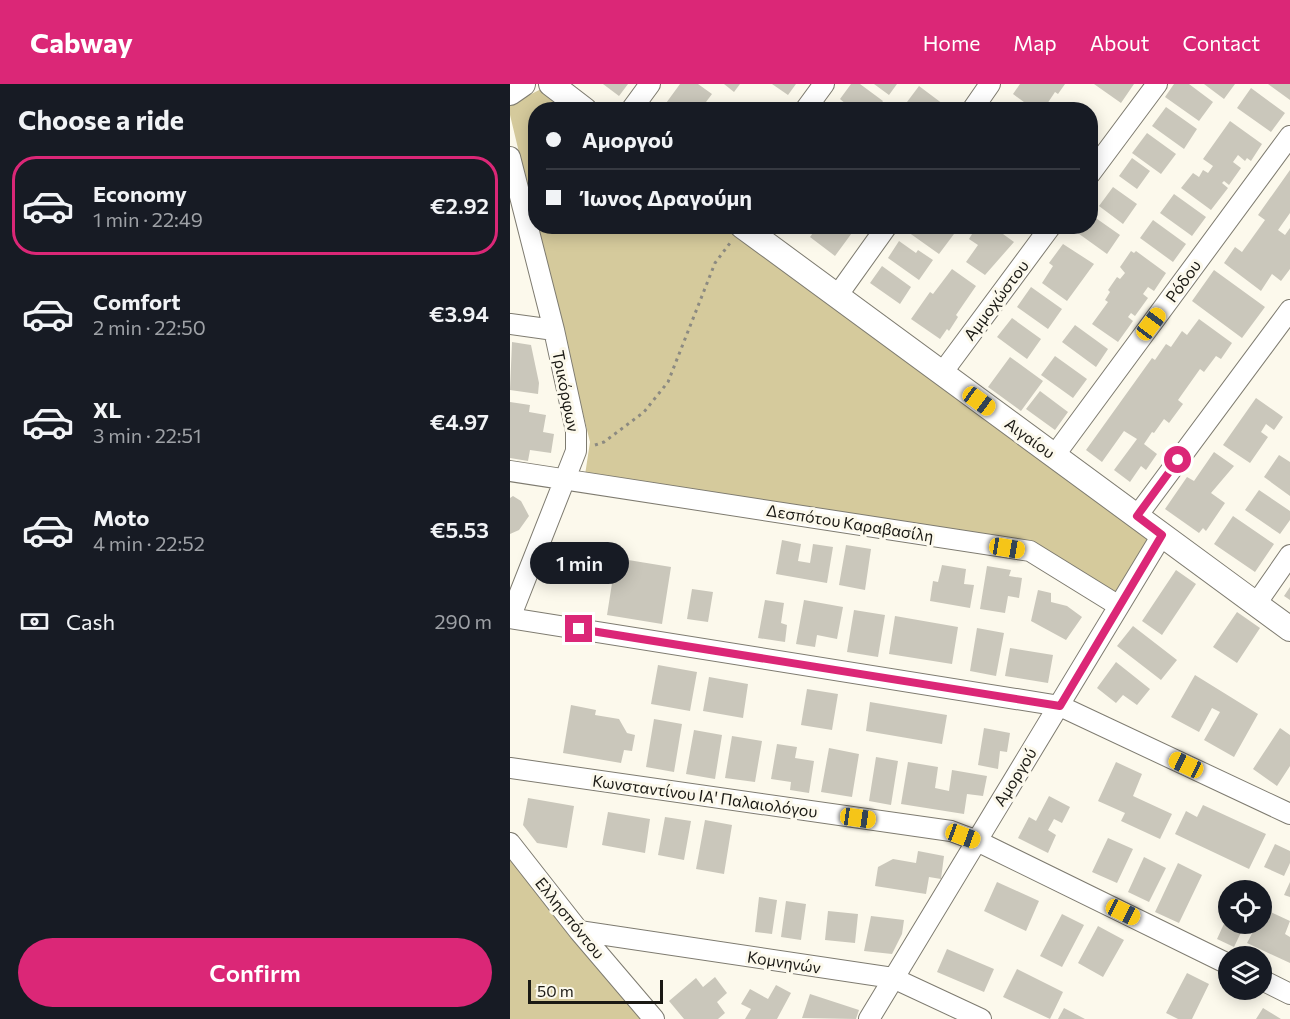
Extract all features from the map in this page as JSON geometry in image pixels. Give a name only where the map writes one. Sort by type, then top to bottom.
[{"type":"street","points":[[510,93],[523,84]]},
{"type":"street","points":[[551,84],[575,102]]},
{"type":"street","points":[[637,102],[650,84]]},
{"type":"street","points":[[811,102],[824,84]]},
{"type":"street","points":[[978,102],[990,84]]},
{"type":"street","points":[[1098,163],[1157,84]]},
{"type":"street","name":"Ρόδου","points":[[1054,456],[1290,136]]},
{"type":"street","name":"Τρικόρφων","points":[[510,157],[513,180],[554,330],[576,431],[576,451],[566,480],[510,618]]},
{"type":"street","name":"Αιγαίου","points":[[752,234],[1290,629]]},
{"type":"street","points":[[837,296],[881,234]]},
{"type":"street","name":"Αμμοχώστου","points":[[942,373],[1045,234]]},
{"type":"street","points":[[1137,516],[1290,310]]},
{"type":"street","points":[[510,324],[554,330]]},
{"type":"street","name":"Δεσπότου Καραβασίλη","points":[[510,471],[1030,551],[1119,606]]},
{"type":"street","name":"Αμοργού","points":[[869,1019],[975,840],[1060,706],[1162,535]]},
{"type":"street","points":[[1256,604],[1290,555]]},
{"type":"street","points":[[510,618],[1060,706],[1290,814]]},
{"type":"street","name":"Κωνσταντίνου ΙΑ' Παλαιολόγου","points":[[510,768],[951,831],[975,840],[1218,959]]},
{"type":"street","name":"Ελλησπόντου","points":[[510,843],[579,931],[654,1019]]},
{"type":"street","name":"Κοµνηνών","points":[[579,931],[893,978],[981,1019]]},
{"type":"street","points":[[1272,985],[1290,994]]},
{"type":"path","points":[[576,451],[604,442],[644,412],[668,382],[715,263],[737,234]]},
{"type":"shaded area","points":[[545,87],[565,102],[528,102],[528,190],[510,115],[510,105]]},
{"type":"shaded area","points":[[539,234],[743,234],[1158,538],[1118,598],[1031,547],[585,475],[590,442]]},
{"type":"shaded area","points":[[510,853],[643,1019],[510,1019]]},
{"type":"building","points":[[603,84],[628,84],[619,96]]},
{"type":"building","points":[[680,84],[698,84],[712,94],[706,102],[667,102]]},
{"type":"building","points":[[724,84],[740,84],[734,92]]},
{"type":"building","points":[[772,84],[796,84],[788,95]]},
{"type":"building","points":[[851,84],[860,84],[883,101],[844,102],[840,99]]},
{"type":"building","points":[[874,84],[897,84],[889,95]]},
{"type":"building","points":[[1020,84],[1065,84],[1058,94],[1055,92],[1048,102],[1024,102],[1013,94]]},
{"type":"building","points":[[1094,84],[1134,84],[1121,103]]},
{"type":"building","points":[[1174,84],[1189,84],[1213,102],[1199,121],[1165,97]]},
{"type":"building","points":[[1204,84],[1235,84],[1224,99]]},
{"type":"building","points":[[1268,84],[1290,84],[1290,100]]},
{"type":"building","points":[[919,86],[940,102],[907,102]]},
{"type":"building","points":[[1251,88],[1285,113],[1271,132],[1237,108]]},
{"type":"building","points":[[1166,107],[1197,129],[1184,149],[1152,126]]},
{"type":"building","points":[[1230,121],[1262,144],[1251,161],[1247,158],[1245,161],[1238,155],[1233,162],[1241,168],[1229,185],[1224,181],[1222,183],[1228,188],[1211,210],[1181,188],[1193,173],[1199,177],[1203,170],[1208,173],[1213,166],[1203,159]]},
{"type":"building","points":[[1147,133],[1176,154],[1161,174],[1132,153]]},
{"type":"building","points":[[1132,158],[1150,171],[1137,189],[1119,176]]},
{"type":"building","points":[[1290,170],[1290,213],[1278,230],[1285,235],[1290,228],[1290,269],[1281,281],[1272,274],[1261,291],[1224,263],[1235,247],[1242,252],[1265,220],[1258,215]]},
{"type":"building","points":[[1113,187],[1137,204],[1123,224],[1099,206]]},
{"type":"building","points":[[1174,194],[1206,217],[1192,236],[1160,213]]},
{"type":"building","points":[[1098,220],[1120,235],[1107,254],[1079,234],[1098,234]]},
{"type":"building","points":[[1153,220],[1186,244],[1173,262],[1140,238]]},
{"type":"building","points":[[812,234],[851,234],[835,256],[810,237]]},
{"type":"building","points":[[911,234],[954,234],[939,254]]},
{"type":"building","points":[[972,234],[1003,234],[1014,242],[985,275],[966,262],[978,245],[969,239]]},
{"type":"building","points":[[899,241],[916,253],[918,250],[933,260],[919,280],[888,258]]},
{"type":"building","points":[[1063,244],[1094,264],[1067,301],[1042,283],[1053,266],[1049,263]]},
{"type":"building","points":[[1131,251],[1134,253],[1136,251],[1166,273],[1154,291],[1148,287],[1143,294],[1148,298],[1135,316],[1131,313],[1128,317],[1133,321],[1118,342],[1092,324],[1108,302],[1105,300],[1110,292],[1108,290],[1117,277],[1120,279],[1125,273],[1120,267]]},
{"type":"building","points":[[882,266],[911,287],[900,304],[870,283]]},
{"type":"building","points":[[952,269],[976,286],[956,315],[958,317],[949,331],[947,329],[940,339],[911,319],[930,292],[933,294]]},
{"type":"building","points":[[1214,270],[1265,307],[1242,338],[1192,301]]},
{"type":"building","points":[[1031,287],[1062,309],[1048,329],[1017,307]]},
{"type":"building","points":[[1012,318],[1041,339],[1027,359],[997,337]]},
{"type":"building","points":[[1199,319],[1232,343],[1221,359],[1216,356],[1204,372],[1200,369],[1178,400],[1183,404],[1169,423],[1164,419],[1154,433],[1152,432],[1144,444],[1157,454],[1146,470],[1141,466],[1130,482],[1114,470],[1137,439],[1124,431],[1102,462],[1086,450],[1152,358],[1155,360],[1166,344],[1171,347],[1182,331],[1187,335]]},
{"type":"building","points":[[1075,325],[1108,349],[1096,367],[1062,342]]},
{"type":"building","points":[[512,342],[531,345],[539,383],[538,394],[510,390]]},
{"type":"building","points":[[1055,356],[1087,379],[1073,398],[1041,375]]},
{"type":"building","points":[[1010,357],[1043,381],[1021,411],[988,387]]},
{"type":"building","points":[[1040,391],[1068,412],[1055,430],[1026,409]]},
{"type":"building","points":[[1256,398],[1283,417],[1274,430],[1266,424],[1261,432],[1268,437],[1250,463],[1223,445]]},
{"type":"building","points":[[510,402],[530,405],[529,412],[546,415],[543,432],[554,434],[551,453],[530,450],[528,461],[510,458]]},
{"type":"building","points":[[1214,452],[1234,466],[1211,493],[1225,503],[1206,531],[1203,528],[1199,533],[1165,509],[1187,477],[1194,481]]},
{"type":"building","points":[[1279,455],[1290,462],[1290,496],[1264,477]]},
{"type":"building","points":[[1259,490],[1290,511],[1290,520],[1280,534],[1245,510]]},
{"type":"building","points":[[513,496],[521,501],[529,516],[519,530],[510,534],[510,498]]},
{"type":"building","points":[[1233,516],[1274,544],[1255,572],[1214,544]]},
{"type":"building","points":[[782,540],[801,544],[798,561],[810,563],[813,544],[833,547],[827,583],[776,574]]},
{"type":"building","points":[[846,545],[871,549],[865,590],[839,585]]},
{"type":"building","points":[[616,558],[671,567],[662,624],[607,615]]},
{"type":"building","points":[[942,565],[966,569],[964,584],[974,585],[970,608],[930,601],[933,581],[938,582]]},
{"type":"building","points":[[987,566],[1011,570],[1009,576],[1022,578],[1019,598],[1008,596],[1005,613],[980,609]]},
{"type":"building","points":[[1176,570],[1196,584],[1162,635],[1142,621]]},
{"type":"building","points":[[1290,587],[1290,600],[1284,596]]},
{"type":"building","points":[[692,589],[713,592],[708,622],[687,619]]},
{"type":"building","points":[[1038,590],[1051,593],[1051,602],[1067,606],[1082,617],[1066,640],[1031,621]]},
{"type":"building","points":[[765,600],[784,603],[781,623],[787,625],[785,642],[758,638]]},
{"type":"building","points":[[804,600],[843,607],[837,639],[817,635],[815,647],[796,644]]},
{"type":"building","points":[[854,610],[885,615],[878,657],[847,652]]},
{"type":"building","points":[[1237,612],[1260,628],[1237,663],[1213,647]]},
{"type":"building","points":[[895,616],[958,627],[952,664],[889,654]]},
{"type":"building","points":[[1133,626],[1177,660],[1161,680],[1117,646]]},
{"type":"building","points":[[977,628],[1004,633],[996,676],[970,671]]},
{"type":"building","points":[[1010,648],[1053,655],[1048,683],[1005,676]]},
{"type":"building","points":[[1116,662],[1150,689],[1137,705],[1123,695],[1116,703],[1097,688]]},
{"type":"building","points":[[658,665],[697,672],[690,711],[651,704]]},
{"type":"building","points":[[1195,675],[1258,714],[1234,757],[1204,740],[1220,712],[1212,708],[1199,732],[1171,717]]},
{"type":"building","points":[[709,677],[748,684],[743,718],[703,711]]},
{"type":"building","points":[[807,689],[838,694],[832,730],[801,725]]},
{"type":"building","points":[[870,702],[947,715],[942,744],[866,731]]},
{"type":"building","points":[[571,705],[596,710],[595,715],[619,719],[627,733],[635,735],[632,751],[624,750],[621,763],[563,753]]},
{"type":"building","points":[[654,719],[682,724],[674,772],[646,767]]},
{"type":"building","points":[[984,728],[1010,733],[1007,752],[1000,751],[998,769],[978,765]]},
{"type":"building","points":[[1280,728],[1290,735],[1290,766],[1277,786],[1253,769]]},
{"type":"building","points":[[694,730],[722,735],[715,779],[686,774]]},
{"type":"building","points":[[732,736],[762,741],[755,782],[725,778]]},
{"type":"building","points":[[777,744],[797,747],[795,758],[814,761],[809,793],[790,790],[791,782],[771,779]]},
{"type":"building","points":[[829,748],[859,754],[852,797],[821,792]]},
{"type":"building","points":[[876,757],[898,761],[891,805],[869,801]]},
{"type":"building","points":[[908,762],[938,767],[935,788],[949,791],[952,770],[987,776],[983,796],[967,794],[964,814],[901,804]]},
{"type":"building","points":[[1116,762],[1142,774],[1133,796],[1172,814],[1160,839],[1121,821],[1125,813],[1098,801]]},
{"type":"building","points":[[1049,796],[1070,807],[1062,823],[1054,819],[1048,830],[1056,835],[1048,853],[1018,838],[1029,817],[1036,821]]},
{"type":"building","points":[[528,798],[574,806],[567,848],[537,843],[523,825]]},
{"type":"building","points":[[1203,805],[1266,834],[1249,869],[1175,834],[1186,811],[1197,817]]},
{"type":"building","points":[[608,812],[650,819],[645,853],[602,845]]},
{"type":"building","points":[[665,817],[691,821],[684,860],[658,855]]},
{"type":"building","points":[[705,820],[732,825],[724,874],[696,869]]},
{"type":"building","points":[[1108,838],[1133,849],[1117,883],[1092,872]]},
{"type":"building","points":[[1275,844],[1290,851],[1290,863],[1284,876],[1264,867]]},
{"type":"building","points":[[918,851],[944,856],[941,879],[929,877],[926,894],[875,886],[878,867],[893,859],[916,863]]},
{"type":"building","points":[[1144,857],[1166,868],[1149,902],[1128,892]]},
{"type":"building","points":[[1178,863],[1202,875],[1179,923],[1155,912]]},
{"type":"building","points":[[997,882],[1039,901],[1026,931],[984,911]]},
{"type":"building","points":[[1290,882],[1290,897],[1284,895]]},
{"type":"building","points":[[759,897],[777,900],[772,934],[755,932]]},
{"type":"building","points":[[786,901],[806,904],[801,940],[781,937]]},
{"type":"building","points":[[828,911],[858,914],[855,943],[825,940]]},
{"type":"building","points":[[1272,913],[1290,921],[1285,934],[1290,937],[1290,963],[1272,955],[1272,946],[1253,946],[1247,943],[1252,934],[1272,934]]},
{"type":"building","points":[[1062,914],[1084,925],[1062,967],[1040,956]]},
{"type":"building","points":[[871,916],[904,920],[902,934],[892,954],[864,951]]},
{"type":"building","points":[[1098,926],[1124,940],[1103,977],[1078,963]]},
{"type":"building","points":[[1219,934],[1240,934],[1234,946],[1217,939]]},
{"type":"building","points":[[947,949],[994,969],[984,992],[937,972]]},
{"type":"building","points":[[1017,969],[1063,992],[1050,1019],[1003,997]]},
{"type":"building","points":[[1187,973],[1209,984],[1192,1019],[1178,1019],[1166,1013]]},
{"type":"building","points":[[715,977],[727,993],[717,1002],[725,1013],[718,1019],[684,1019],[669,1001],[696,978],[703,987]]},
{"type":"building","points":[[776,985],[791,993],[777,1019],[745,1019],[751,1009],[741,1004],[750,989],[768,999]]},
{"type":"building","points":[[810,994],[859,1010],[856,1019],[802,1018]]},
{"type":"building","points":[[1064,1008],[1085,1019],[1058,1019]]},
{"type":"building","points":[[1263,1008],[1281,1019],[1256,1019]]},
{"type":"route","points":[[579,629],[1060,706],[1162,535],[1137,516],[1178,460]]}]
